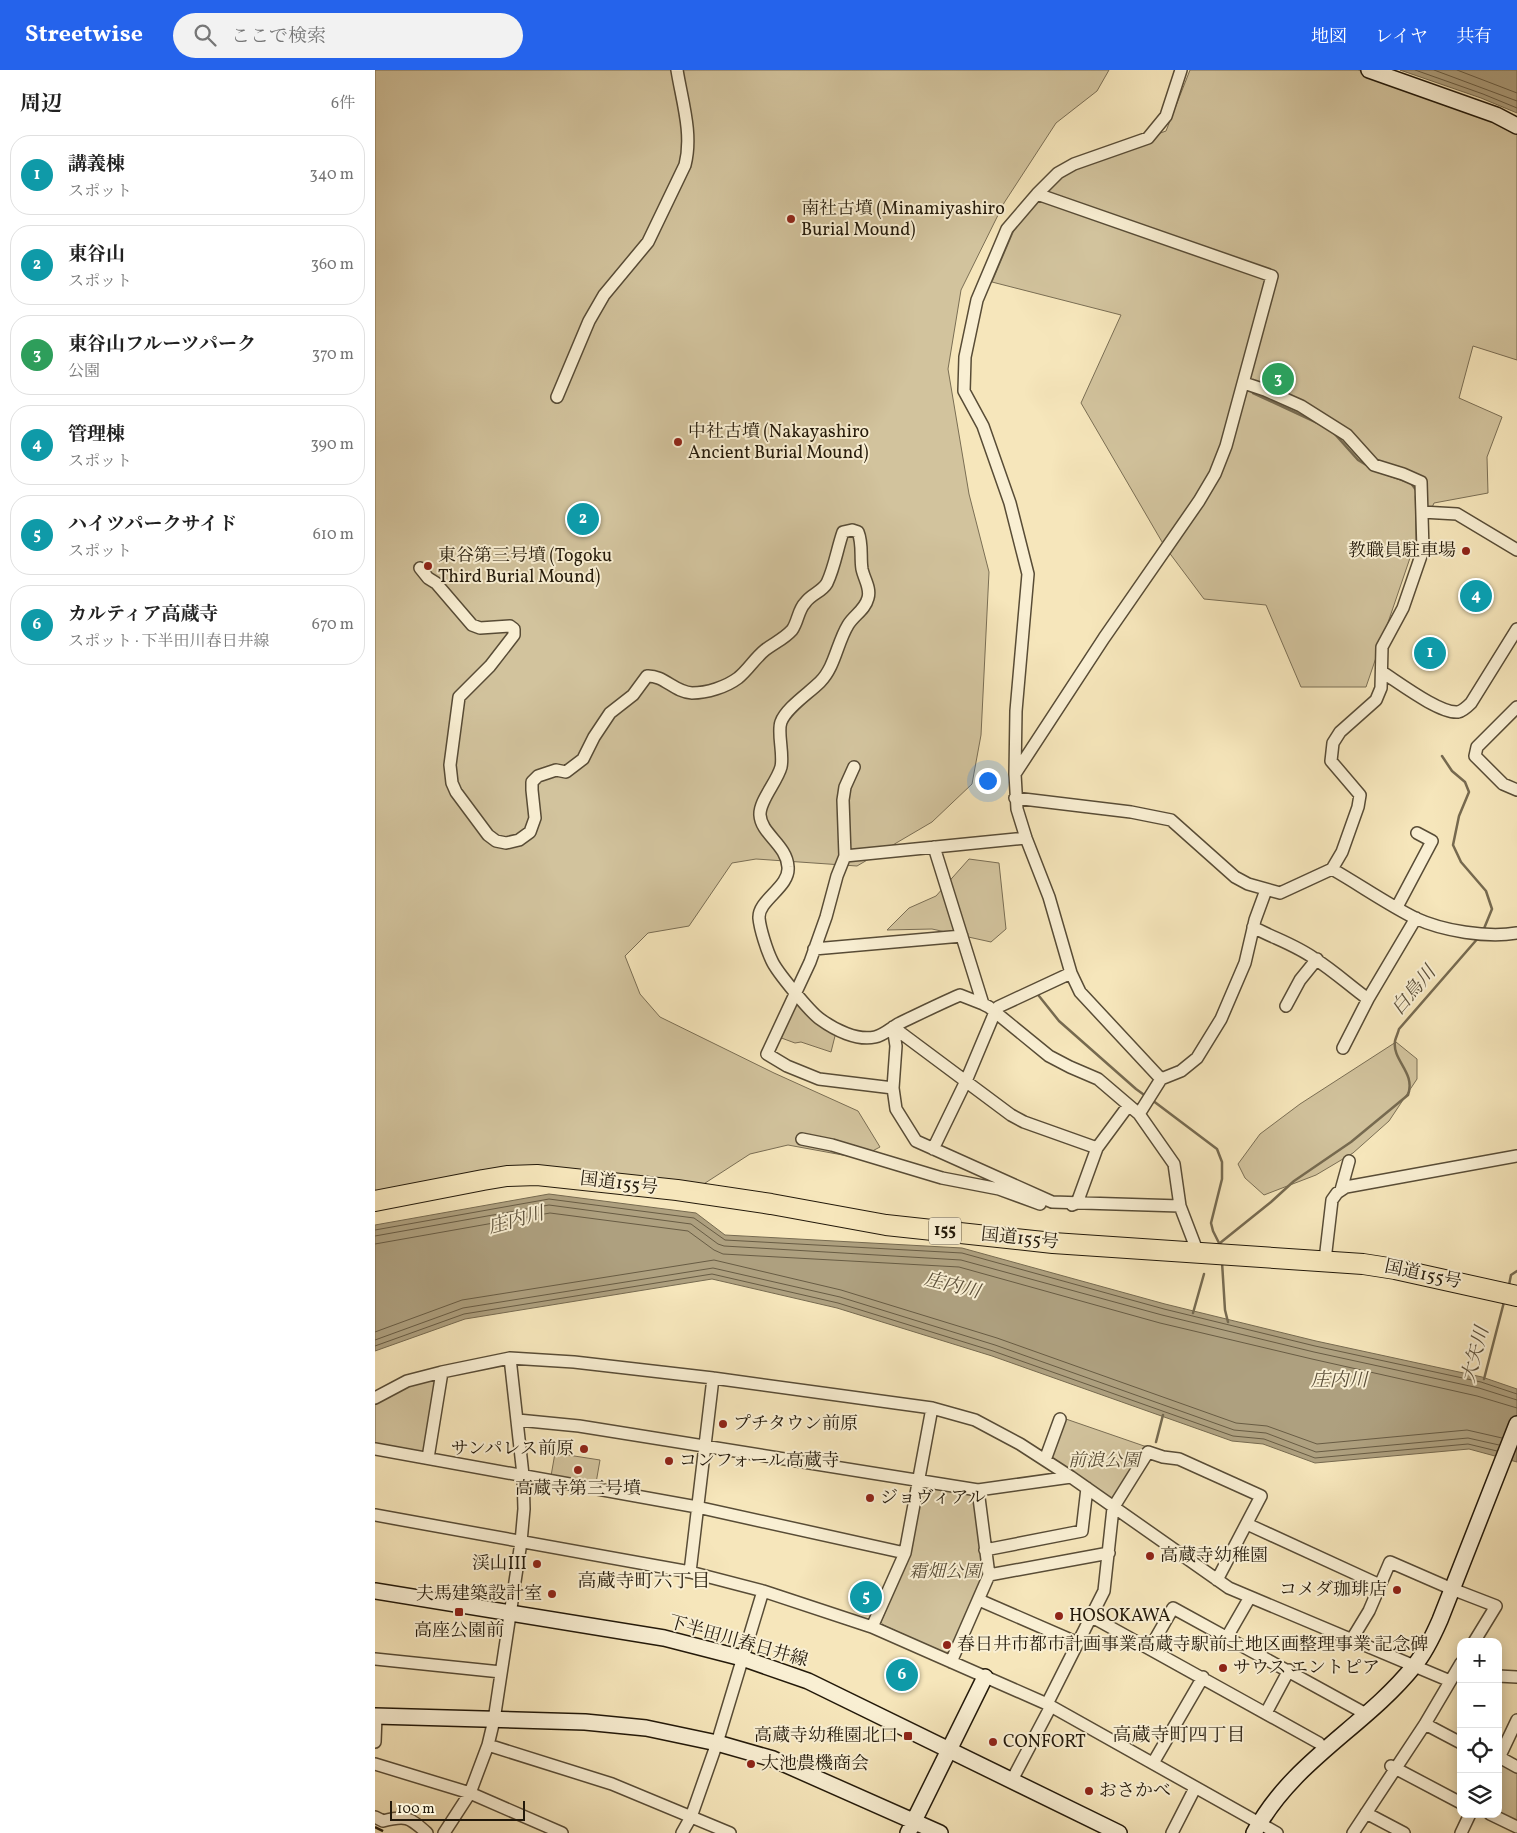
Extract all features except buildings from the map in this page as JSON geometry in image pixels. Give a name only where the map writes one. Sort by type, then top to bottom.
[{"type":"highway","name":"国道155号","points":[[375,1201],[507,1176],[537,1175],[677,1190],[753,1201],[886,1225],[1053,1243],[1363,1264],[1395,1269],[1517,1296]]},
{"type":"street","points":[[557,397],[593,314],[604,294],[648,242],[685,164],[688,130],[677,70]]},
{"type":"street","points":[[1161,1079],[1080,992],[1071,973],[1049,897],[1017,809],[1015,798],[1016,711],[1028,574],[1007,495],[983,426],[964,392],[965,357],[977,300],[1007,229],[1037,194],[1059,173],[1074,164],[1148,138],[1166,116],[1181,70]]},
{"type":"street","points":[[1369,70],[1496,115],[1517,126]]},
{"type":"street","points":[[1015,774],[1104,638],[1199,501],[1215,474],[1226,446],[1272,276],[1037,194]]},
{"type":"street","points":[[1015,798],[1131,812],[1171,820],[1235,877],[1267,890],[1280,893],[1332,869],[1342,852],[1359,807],[1360,795],[1331,761],[1333,743],[1340,732],[1376,700],[1381,688],[1382,647],[1403,608],[1423,550],[1421,482],[1374,465],[1347,435],[1301,406],[1244,383]]},
{"type":"street","points":[[1422,512],[1457,514],[1517,550]]},
{"type":"street","points":[[420,568],[472,625],[480,628],[510,626],[514,629],[514,635],[490,666],[459,698],[450,765],[456,792],[488,835],[497,841],[505,842],[519,840],[530,832],[535,818],[532,782],[546,772],[557,770],[566,772],[583,759],[594,737],[610,714],[633,695],[647,676],[656,676],[675,688],[690,693],[714,689],[738,678],[764,651],[787,636],[794,627],[802,606],[826,585],[836,561],[843,532],[852,530],[858,532],[861,539],[862,570],[868,588],[868,598],[863,610],[847,626],[833,660],[821,681],[782,719],[779,725],[782,745],[781,766],[775,782],[761,806],[759,816],[764,827],[785,854],[789,869],[784,881],[760,909],[759,917],[772,961],[779,973],[819,1018],[860,1038],[877,1037],[893,1027],[959,995],[983,1004],[1049,1056],[1098,1080],[1128,1106],[1142,1110],[1174,1164],[1180,1206],[1198,1253]]},
{"type":"street","points":[[1382,672],[1442,709],[1458,712],[1465,709],[1471,703],[1517,629]]},
{"type":"street","points":[[1517,707],[1477,747],[1475,756],[1503,784],[1517,790]]},
{"type":"street","points":[[854,768],[845,787],[843,800],[845,856],[814,949],[796,993],[767,1054],[787,1066],[819,1078],[893,1088]]},
{"type":"street","points":[[1397,907],[1432,841],[1417,833]]},
{"type":"street","points":[[845,856],[1026,838]]},
{"type":"street","points":[[934,848],[983,1004]]},
{"type":"street","points":[[1332,869],[1416,918],[1433,925],[1489,936],[1517,933]]},
{"type":"street","points":[[1142,1110],[1161,1079],[1189,1065],[1204,1048],[1221,1019],[1245,963],[1253,927],[1267,890]]},
{"type":"street","points":[[1343,1048],[1368,999],[1416,918]]},
{"type":"street","points":[[1253,927],[1299,948],[1317,959],[1368,999]]},
{"type":"street","points":[[814,949],[962,936]]},
{"type":"street","points":[[1286,1006],[1300,980],[1317,959]]},
{"type":"street","points":[[933,1149],[966,1081],[998,1008],[1071,973]]},
{"type":"street","points":[[893,1027],[1011,1115],[1024,1122],[1097,1148]]},
{"type":"street","points":[[893,1027],[896,1046],[893,1088],[896,1109],[916,1141],[1052,1202],[1180,1206]]},
{"type":"street","points":[[803,1139],[832,1145],[942,1178],[999,1189],[1050,1207],[1067,1207],[1077,1203],[1097,1148],[1128,1106]]},
{"type":"street","points":[[1325,1260],[1332,1200],[1346,1187],[1517,1156]]},
{"type":"street","points":[[1341,1190],[1349,1161]]},
{"type":"street","points":[[444,1833],[470,1793],[488,1745],[511,1613],[521,1542],[524,1509],[523,1475],[518,1420],[509,1358]]},
{"type":"street","points":[[375,1398],[407,1381],[509,1358],[573,1362],[713,1378],[932,1408],[975,1420],[1021,1444],[1071,1477],[1229,1588],[1415,1666],[1457,1672],[1425,1724],[1393,1767],[1353,1833]]},
{"type":"street","points":[[428,1458],[442,1372]]},
{"type":"street","points":[[690,1572],[713,1378]]},
{"type":"street","points":[[872,1627],[905,1553],[932,1408]]},
{"type":"street","points":[[1045,1460],[1060,1419]]},
{"type":"street","points":[[518,1420],[579,1426],[978,1490],[1071,1477]]},
{"type":"street","points":[[1256,1829],[1275,1799],[1315,1757],[1400,1682],[1415,1666],[1429,1645],[1517,1424]]},
{"type":"street","points":[[375,1449],[697,1507],[905,1553]]},
{"type":"street","points":[[1012,1780],[1104,1591],[1113,1508],[1148,1452],[1163,1457],[1179,1459],[1261,1496],[1217,1580]]},
{"type":"street","points":[[985,1550],[1081,1531],[1087,1488]]},
{"type":"street","points":[[951,1662],[989,1575],[978,1490]]},
{"type":"street","points":[[375,1515],[690,1572],[763,1591],[872,1627],[1049,1705],[1195,1788],[1256,1829],[1277,1833]]},
{"type":"street","points":[[1247,1524],[1380,1585]]},
{"type":"street","points":[[989,1575],[1109,1552]]},
{"type":"street","points":[[1352,1639],[1369,1611],[1391,1562],[1451,1589],[1496,1606],[1476,1638]]},
{"type":"street","name":"下半田川春日井線","points":[[375,1591],[664,1638],[743,1658],[808,1681],[1119,1833]]},
{"type":"street","points":[[682,1833],[691,1817],[717,1743],[763,1591]]},
{"type":"street","points":[[1227,1637],[1250,1597]]},
{"type":"street","points":[[979,1600],[1078,1643]]},
{"type":"street","points":[[1150,1648],[1173,1608],[1366,1714]]},
{"type":"street","points":[[1092,1616],[1319,1742]]},
{"type":"street","points":[[375,1659],[501,1672]]},
{"type":"street","points":[[1266,1712],[1289,1670]]},
{"type":"street","points":[[1502,1676],[1517,1677]]},
{"type":"street","points":[[1153,1763],[1203,1677]]},
{"type":"street","points":[[912,1827],[985,1678]]},
{"type":"street","points":[[375,1742],[376,1716],[585,1722],[646,1728],[717,1743],[773,1759],[912,1827],[940,1833]]},
{"type":"street","points":[[1502,1752],[1517,1720]]},
{"type":"street","points":[[1425,1724],[1457,1741]]},
{"type":"street","points":[[488,1745],[612,1784],[730,1833]]},
{"type":"street","points":[[1502,1760],[1517,1767]]},
{"type":"street","points":[[375,1764],[470,1793],[562,1833]]},
{"type":"street","points":[[1393,1767],[1457,1801]]},
{"type":"street","points":[[1172,1833],[1195,1788]]},
{"type":"street","points":[[1366,1813],[1404,1833]]},
{"type":"street","points":[[375,1817],[383,1821],[401,1816],[414,1822],[427,1833]]},
{"type":"street","points":[[1461,1833],[1468,1818]]},
{"type":"street","points":[[1498,1818],[1517,1827]]},
{"type":"green space","points":[[375,70],[1109,70],[1097,91],[1056,123],[1004,203],[961,290],[948,369],[969,494],[989,572],[981,735],[972,784],[932,822],[857,866],[756,859],[732,863],[689,926],[648,933],[625,956],[640,994],[660,1017],[774,1073],[858,1111],[880,1147],[859,1158],[788,1145],[750,1154],[699,1187],[552,1167],[375,1195]]},
{"type":"green space","points":[[1190,70],[1358,70],[1504,124],[1517,133],[1517,360],[1473,346],[1459,398],[1502,417],[1487,457],[1488,493],[1434,503],[1411,555],[1366,687],[1301,687],[1266,605],[1204,599],[1165,547],[1081,403],[1121,315],[992,282],[1015,228],[1037,194],[1074,164],[1166,131]]},
{"type":"green space","points":[[969,859],[999,863],[1006,929],[991,942],[932,929],[887,930],[909,908],[936,896]]},
{"type":"green space","points":[[796,993],[837,1028],[831,1052],[776,1036]]},
{"type":"green space","points":[[1396,1042],[1417,1059],[1417,1079],[1389,1121],[1353,1153],[1316,1175],[1264,1195],[1245,1178],[1238,1164],[1260,1134],[1300,1104]]},
{"type":"green space","points":[[434,1378],[437,1381],[426,1451],[421,1453],[375,1445],[375,1402],[407,1385]]},
{"type":"green space","name":"前浪公園","points":[[1063,1418],[1147,1447],[1115,1498],[1110,1499],[1052,1457],[1051,1453]]},
{"type":"green space","points":[[555,1453],[600,1460],[596,1483],[551,1476]]},
{"type":"green space","name":"霜畑公園","points":[[926,1485],[975,1495],[986,1573],[951,1653],[947,1654],[883,1625],[881,1622],[910,1555],[923,1488]]},
{"type":"green space","points":[[1502,1764],[1517,1769],[1517,1825],[1502,1816]]},
{"type":"water","points":[[1400,70],[1517,70],[1517,113],[1481,98]]},
{"type":"water","name":"庄内川","points":[[549,1194],[696,1213],[725,1235],[962,1248],[1165,1304],[1316,1341],[1482,1377],[1517,1389],[1517,1462],[1469,1449],[1315,1463],[1263,1444],[1232,1441],[992,1356],[837,1308],[712,1279],[465,1319],[375,1351],[375,1225]]},
{"type":"waterway","points":[[1253,393],[1322,425]]},
{"type":"waterway","points":[[1333,432],[1358,460],[1368,466]]},
{"type":"waterway","points":[[1380,472],[1411,483],[1416,490]]},
{"type":"waterway","points":[[1413,562],[1417,549],[1416,496]]},
{"type":"waterway","name":"白鳥川","points":[[1442,756],[1452,771],[1465,782],[1469,792],[1459,816],[1453,845],[1461,862],[1486,891],[1492,909],[1483,931]]},
{"type":"waterway","name":"白鳥川","points":[[1221,1246],[1220,1243],[1294,1181],[1351,1142],[1408,1095],[1409,1080],[1395,1048],[1399,1029],[1479,937]]},
{"type":"waterway","points":[[1039,996],[1059,1021],[1147,1097]]},
{"type":"waterway","points":[[1152,1100],[1217,1149],[1222,1162],[1222,1179],[1211,1223],[1220,1245]]},
{"type":"waterway","name":"白鳥川","points":[[1222,1262],[1225,1310],[1228,1322]]},
{"type":"waterway","name":"大矢川","points":[[1509,1285],[1511,1275],[1517,1271]]},
{"type":"waterway","points":[[1193,1313],[1204,1274]]},
{"type":"waterway","name":"大矢川","points":[[1484,1379],[1504,1302]]},
{"type":"waterway","points":[[1156,1442],[1163,1415]]},
{"type":"railway","points":[[375,1827],[387,1833]]},
{"type":"place","name":"南社古墳 (Minamiyashiro Burial Mound)","points":[[791,219]]},
{"type":"place","name":"東谷山フルーツパーク","points":[[1278,379]]},
{"type":"place","name":"中社古墳 (Nakayashiro Ancient Burial Mound)","points":[[678,442]]},
{"type":"place","name":"東谷山","points":[[583,519]]},
{"type":"place","name":"教職員駐車場","points":[[1466,551]]},
{"type":"place","name":"東谷第三号墳 (Togoku Third Burial Mound)","points":[[428,566]]},
{"type":"place","name":"管理棟","points":[[1476,596]]},
{"type":"place","name":"講義棟","points":[[1430,653]]},
{"type":"place","name":"プチタウン前原","points":[[723,1424]]},
{"type":"place","name":"サンパレス前原","points":[[584,1449]]},
{"type":"place","name":"コンフォール高蔵寺","points":[[669,1461]]},
{"type":"place","name":"高蔵寺第三号墳","points":[[578,1470]]},
{"type":"place","name":"ジョヴィアル","points":[[870,1498]]},
{"type":"place","name":"高蔵寺幼稚園","points":[[1150,1556]]},
{"type":"place","name":"渓山III","points":[[537,1564]]},
{"type":"place","name":"コメダ珈琲店","points":[[1397,1590]]},
{"type":"place","name":"夫馬建築設計室","points":[[552,1594]]},
{"type":"place","name":"ハイツパークサイド","points":[[866,1597]]},
{"type":"place","name":"高座公園前","points":[[459,1612]]},
{"type":"place","name":"HOSOKAWA","points":[[1059,1616]]},
{"type":"place","name":"春日井市都市計画事業高蔵寺駅前土地区画整理事業 記念碑","points":[[947,1645]]},
{"type":"place","name":"サウス エントピア","points":[[1223,1668]]},
{"type":"place","name":"カルティア高蔵寺","points":[[902,1675]]},
{"type":"place","name":"高蔵寺幼稚園北口","points":[[908,1736]]},
{"type":"place","name":"CONFORT","points":[[993,1742]]},
{"type":"place","name":"大池農機商会","points":[[751,1764]]},
{"type":"place","name":"おさかべ","points":[[1089,1791]]},
{"type":"district","name":"高蔵寺町六丁目","points":[[644,1582]]},
{"type":"district","name":"高蔵寺町四丁目","points":[[1179,1736]]}]
